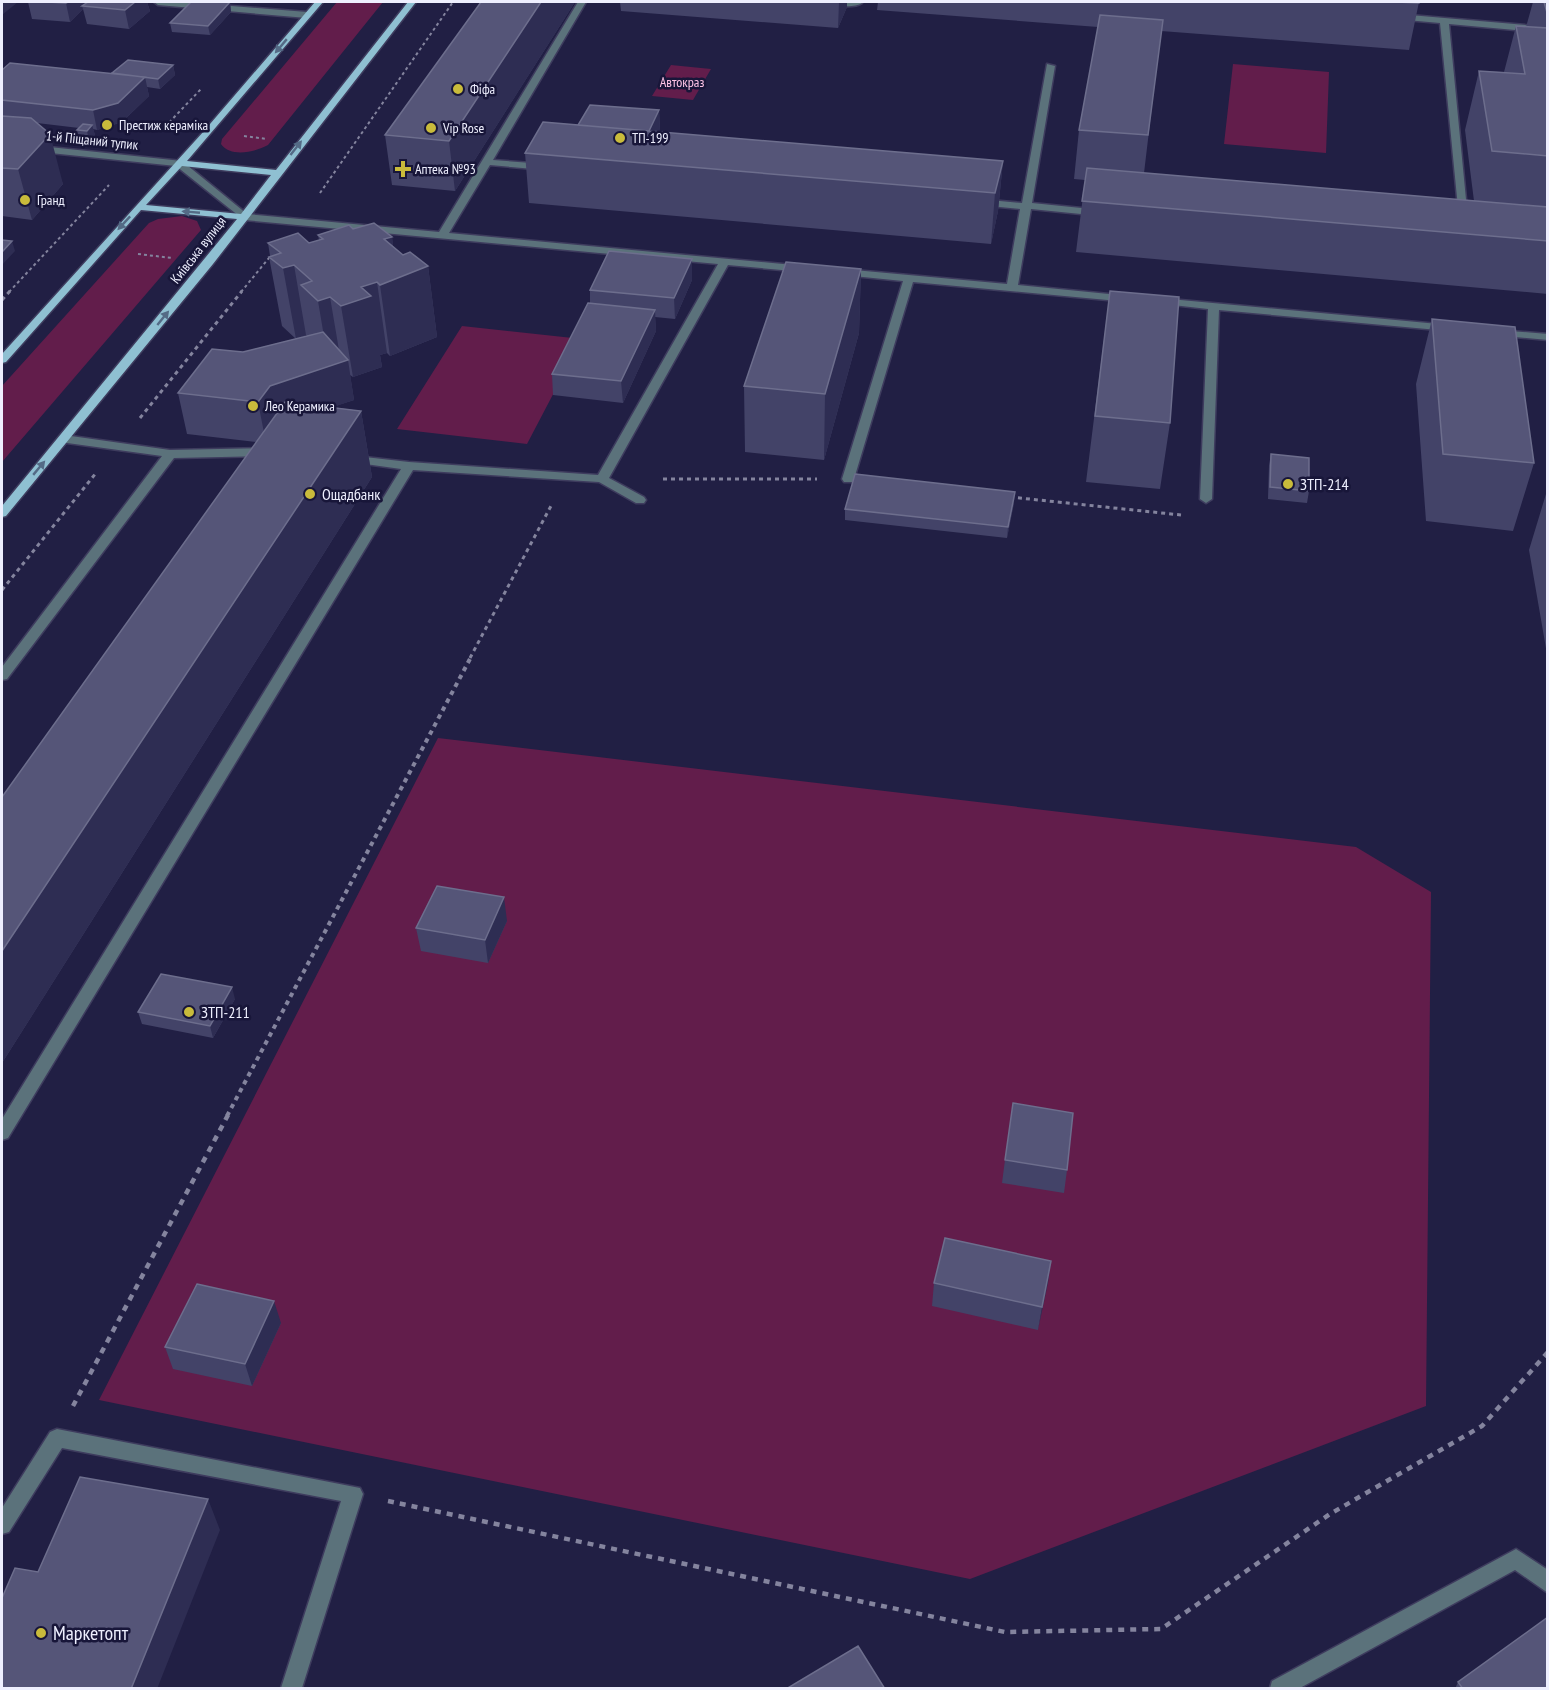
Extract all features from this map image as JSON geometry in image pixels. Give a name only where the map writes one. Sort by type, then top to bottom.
[{"type":"main road","points":[[2,360],[179,163],[319,2]]},
{"type":"main road","name":"Київська вулиця","points":[[2,513],[244,217],[412,2]]},
{"type":"main road","points":[[179,163],[277,173]]},
{"type":"main road","points":[[139,207],[244,217]]},
{"type":"street","points":[[158,2],[307,15]]},
{"type":"street","points":[[442,235],[582,2]]},
{"type":"street","points":[[832,2],[858,5]]},
{"type":"street","points":[[1386,16],[1548,30]]},
{"type":"street","points":[[1444,21],[1465,235]]},
{"type":"street","points":[[1012,288],[1050,66]]},
{"type":"street","name":"1-й Піщаний тупик","points":[[2,145],[179,163]]},
{"type":"street","points":[[487,162],[557,168]]},
{"type":"street","points":[[179,163],[244,217],[1464,330]]},
{"type":"street","points":[[968,201],[1109,213]]},
{"type":"street","points":[[602,479],[725,261]]},
{"type":"street","points":[[848,479],[909,278]]},
{"type":"street","points":[[1206,499],[1214,306]]},
{"type":"street","points":[[1488,332],[1548,337]]},
{"type":"street","points":[[64,439],[170,454],[285,451]]},
{"type":"street","points":[[2,676],[170,454]]},
{"type":"street","points":[[342,457],[409,466],[602,479],[640,500]]},
{"type":"street","points":[[2,1133],[409,466]]},
{"type":"street","points":[[2,1525],[57,1438],[353,1494],[292,1689]]},
{"type":"street","points":[[1280,1689],[1516,1558],[1548,1583]]},
{"type":"path","points":[[260,268],[300,222],[453,2]]},
{"type":"path","points":[[237,136],[273,139]]},
{"type":"path","points":[[2,300],[110,184]]},
{"type":"path","points":[[133,254],[177,258]]},
{"type":"path","points":[[57,1438],[556,496],[602,479]]},
{"type":"path","points":[[661,479],[848,479]]},
{"type":"path","points":[[1000,495],[1186,515]]},
{"type":"path","points":[[353,1494],[453,1512],[1005,1632],[1161,1629],[1330,1514],[1482,1426],[1548,1352]]},
{"type":"green space","points":[[337,2],[383,2],[268,145],[257,150],[243,152],[225,148],[221,144],[222,139]]},
{"type":"green space","points":[[1233,64],[1329,72],[1326,153],[1224,144]]},
{"type":"green space","name":"Автокраз","points":[[671,65],[711,69],[693,100],[652,96]]},
{"type":"green space","points":[[182,216],[197,221],[201,230],[2,462],[2,386],[149,223],[158,219]]},
{"type":"green space","points":[[462,326],[582,339],[527,444],[397,429]]},
{"type":"green space","points":[[438,738],[1356,847],[1431,892],[1426,1406],[970,1579],[99,1400]]},
{"type":"building","points":[[88,2],[135,2],[125,10],[82,6]]},
{"type":"building","points":[[191,2],[230,2],[208,26],[170,23]]},
{"type":"building","points":[[481,2],[541,2],[449,141],[385,135]]},
{"type":"building","points":[[1544,2],[1548,2],[1548,16]]},
{"type":"building","points":[[1100,15],[1163,20],[1148,135],[1079,130]]},
{"type":"building","points":[[1516,26],[1548,28],[1548,156],[1492,151],[1479,71],[1525,74]]},
{"type":"building","points":[[128,60],[173,65],[158,79],[112,73]]},
{"type":"building","points":[[10,63],[145,77],[118,103],[93,110],[2,100],[2,70]]},
{"type":"building","points":[[590,105],[659,110],[649,131],[578,125]]},
{"type":"building","points":[[2,116],[31,118],[50,134],[18,169],[2,168]]},
{"type":"building","points":[[543,122],[1003,161],[995,193],[525,153]]},
{"type":"building","points":[[83,124],[92,125],[87,131],[77,130]]},
{"type":"building","points":[[1087,168],[1548,207],[1548,241],[1082,201]]},
{"type":"building","points":[[374,223],[392,237],[384,239],[403,255],[410,252],[428,266],[380,285],[377,282],[361,287],[371,296],[341,306],[330,297],[318,301],[301,285],[312,281],[294,265],[283,268],[269,257],[281,253],[268,243],[298,233],[309,243],[323,239],[318,235],[349,225],[353,229]]},
{"type":"building","points":[[2,240],[12,241],[2,252]]},
{"type":"building","points":[[609,251],[692,259],[674,298],[590,290]]},
{"type":"building","points":[[786,262],[861,269],[825,394],[744,386]]},
{"type":"building","points":[[1110,291],[1179,297],[1170,423],[1095,416]]},
{"type":"building","points":[[588,303],[655,310],[621,381],[552,374]]},
{"type":"building","points":[[1432,319],[1515,327],[1534,463],[1443,454]]},
{"type":"building","points":[[323,332],[348,360],[270,386],[258,402],[178,393],[212,349],[243,352]]},
{"type":"building","points":[[285,402],[361,411],[2,951],[2,797]]},
{"type":"building","name":"ЗТП-214","points":[[1271,454],[1309,458],[1309,491],[1270,487]]},
{"type":"building","points":[[855,474],[1015,492],[1008,527],[845,509]]},
{"type":"building","points":[[437,886],[504,897],[485,940],[416,928]]},
{"type":"building","name":"ЗТП-211","points":[[161,974],[232,987],[210,1026],[138,1012]]},
{"type":"building","points":[[1013,1103],[1073,1113],[1067,1170],[1005,1160]]},
{"type":"building","points":[[945,1238],[1051,1261],[1042,1307],[934,1283]]},
{"type":"building","points":[[197,1284],[274,1301],[245,1364],[165,1347]]},
{"type":"building","points":[[80,1477],[208,1499],[131,1689],[2,1689],[2,1598],[15,1568],[38,1572]]},
{"type":"building","points":[[1548,1617],[1548,1689],[1463,1689],[1458,1682]]},
{"type":"building","points":[[858,1646],[885,1689],[786,1689]]},
{"type":"place","name":"Фiфа","points":[[458,89]]},
{"type":"place","name":"Престиж кераміка","points":[[107,125]]},
{"type":"place","name":"Vip Rose","points":[[431,128]]},
{"type":"place","name":"ТП-199","points":[[620,138]]},
{"type":"place","name":"Аптека №93","points":[[403,169]]},
{"type":"place","name":"Гранд","points":[[25,200]]},
{"type":"place","name":"Лео Керамика","points":[[253,406]]},
{"type":"place","name":"ЗТП-214","points":[[1288,484]]},
{"type":"place","name":"Ощадбанк","points":[[310,494]]},
{"type":"place","name":"ЗТП-211","points":[[189,1012]]},
{"type":"place","name":"Маркетопт","points":[[41,1633]]}]
